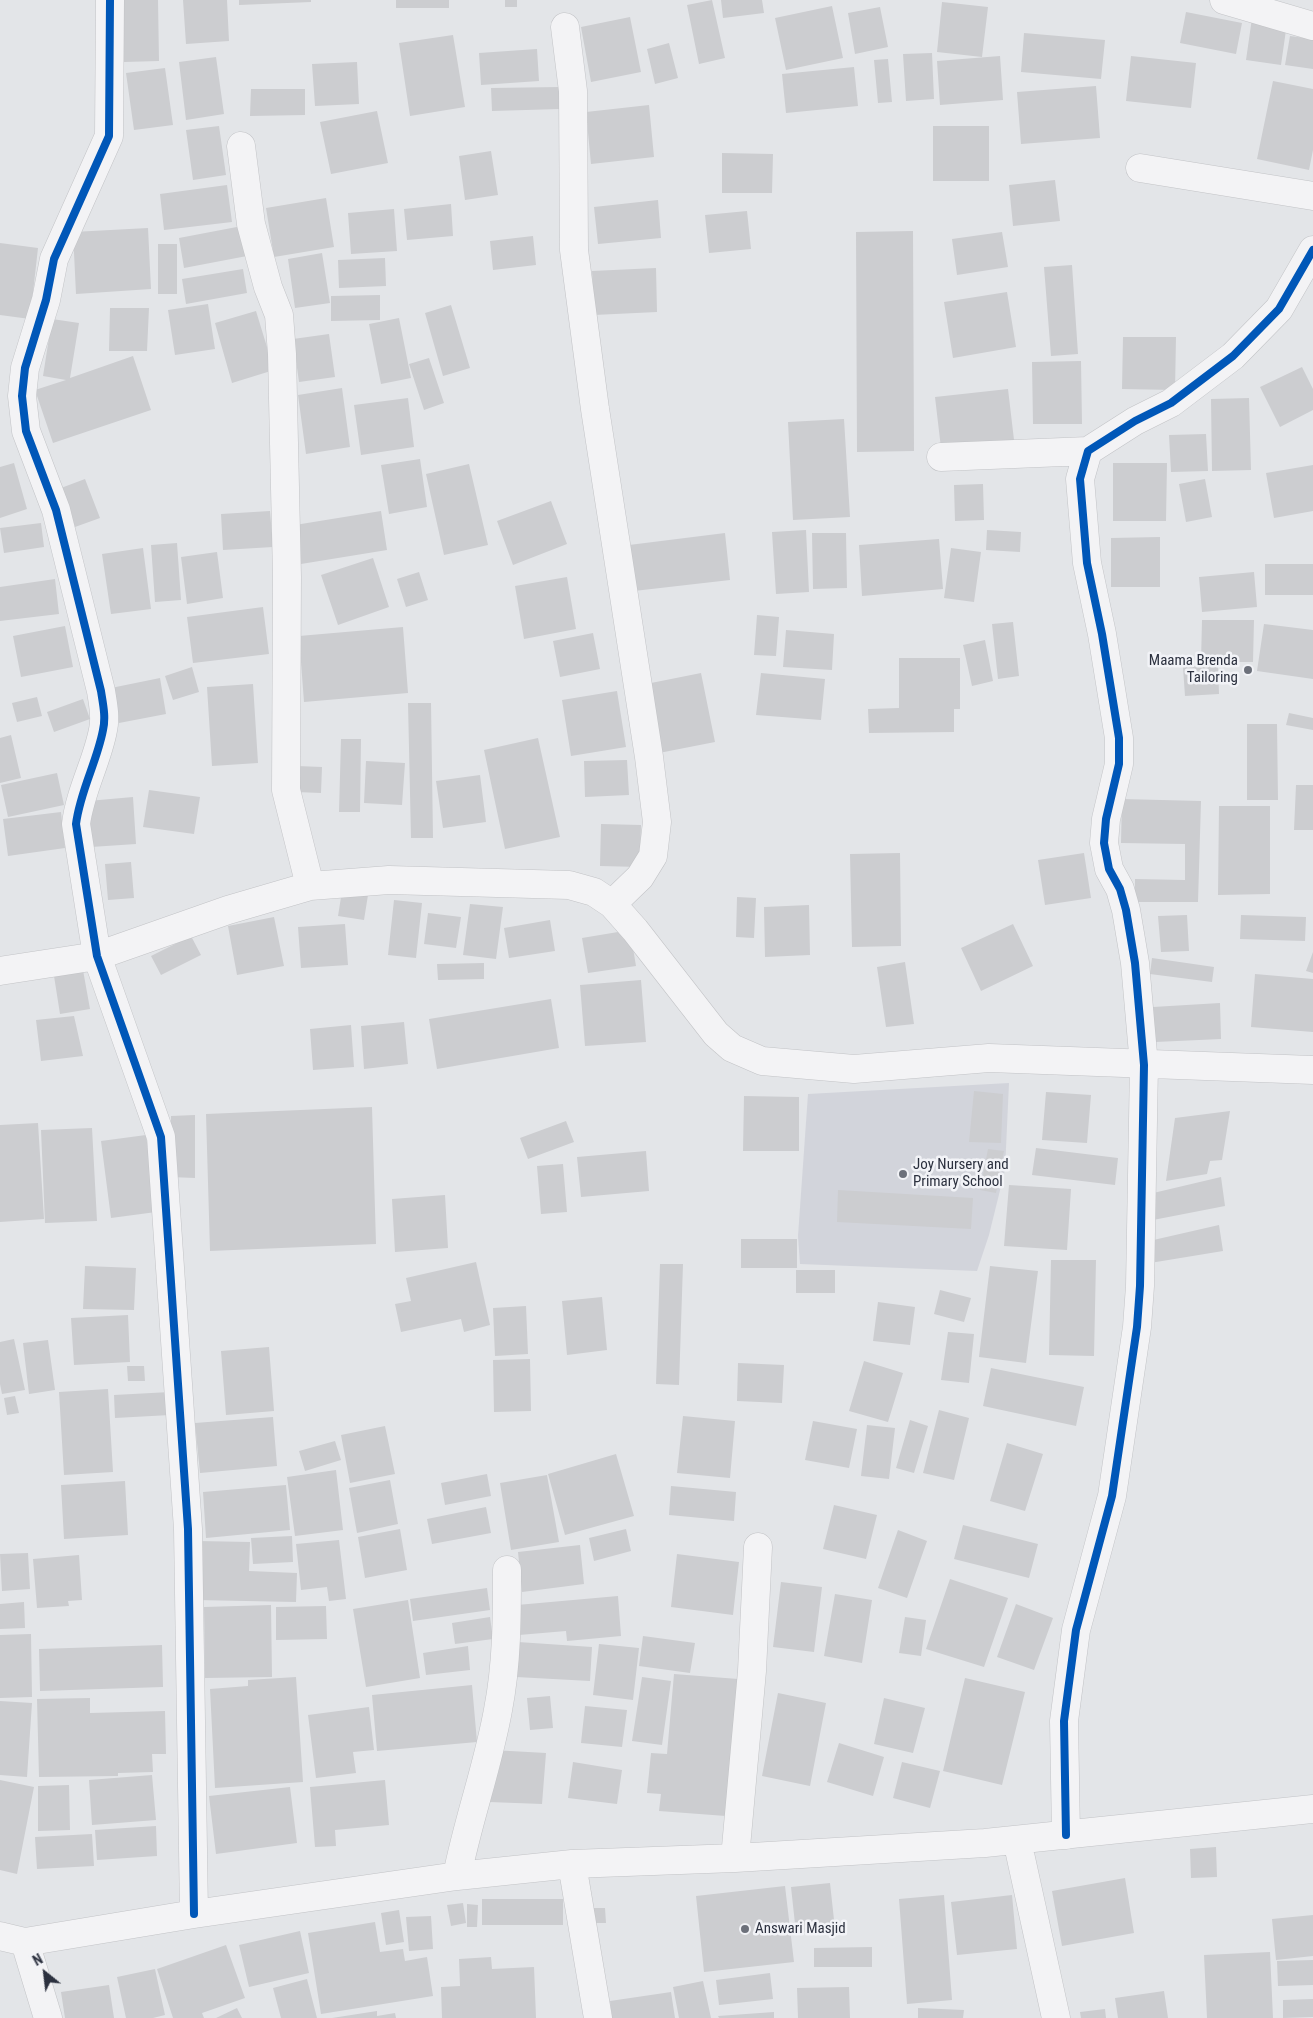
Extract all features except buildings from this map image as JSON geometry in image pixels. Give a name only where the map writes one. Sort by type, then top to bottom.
[{"type":"street","points":[[110,0],[109,136],[54,259],[46,300],[25,368],[22,396],[26,431],[56,510],[103,704],[103,729],[78,806],[76,824],[97,956],[162,1137],[188,1529],[194,1914]]},
{"type":"street","points":[[1224,0],[1313,26]]},
{"type":"street","points":[[565,28],[573,91],[574,250],[594,410],[649,757],[657,822],[653,856],[640,877],[612,904]]},
{"type":"street","points":[[241,146],[251,224],[268,287],[279,315],[282,354],[287,577],[286,790],[310,886]]},
{"type":"street","points":[[1140,168],[1313,196]]},
{"type":"street","points":[[940,457],[1088,451],[1135,421],[1171,402],[1233,356],[1279,309],[1313,250]]},
{"type":"street","points":[[1066,1835],[1064,1721],[1076,1630],[1112,1496],[1136,1327],[1140,1286],[1144,1065],[1135,963],[1126,910],[1120,889],[1109,869],[1104,843],[1106,819],[1119,764],[1119,738],[1088,563],[1080,478],[1088,451]]},
{"type":"street","points":[[0,971],[97,956],[228,910],[310,886],[389,880],[569,885],[594,892],[612,904],[635,930],[716,1034],[732,1048],[762,1061],[854,1069],[989,1058],[1313,1070]]},
{"type":"street","points":[[734,1858],[752,1671],[758,1547]]},
{"type":"street","points":[[457,1876],[464,1840],[476,1802],[498,1710],[507,1638],[507,1570]]},
{"type":"street","points":[[48,2018],[12,1939],[457,1876],[572,1864],[734,1858],[976,1844],[1313,1809]]},
{"type":"street","points":[[1017,1840],[1056,2018]]},
{"type":"street","points":[[572,1864],[598,2018]]},
{"type":"shaded area","name":"Joy Nursery and Primary School","points":[[1009,1083],[1005,1170],[989,1235],[977,1271],[800,1264],[798,1236],[808,1094]]},
{"type":"cycle path","points":[[110,0],[109,136],[54,259],[46,300],[25,368],[22,396],[26,431],[56,510],[101,691],[104,725],[97,754],[81,800],[76,824],[97,956],[161,1137],[188,1529],[194,1914]]},
{"type":"cycle path","points":[[1066,1835],[1064,1721],[1076,1630],[1112,1496],[1137,1327],[1140,1286],[1144,1065],[1135,963],[1126,910],[1120,889],[1109,869],[1104,843],[1106,819],[1119,764],[1119,738],[1102,634],[1087,563],[1080,479],[1088,451],[1135,421],[1171,403],[1233,356],[1279,309],[1313,250]]},
{"type":"place","name":"Maama Brenda Tailoring","points":[[1248,670]]},
{"type":"place","name":"Joy Nursery and Primary School","points":[[903,1174]]},
{"type":"place","name":"Answari Masjid","points":[[745,1929]]}]
